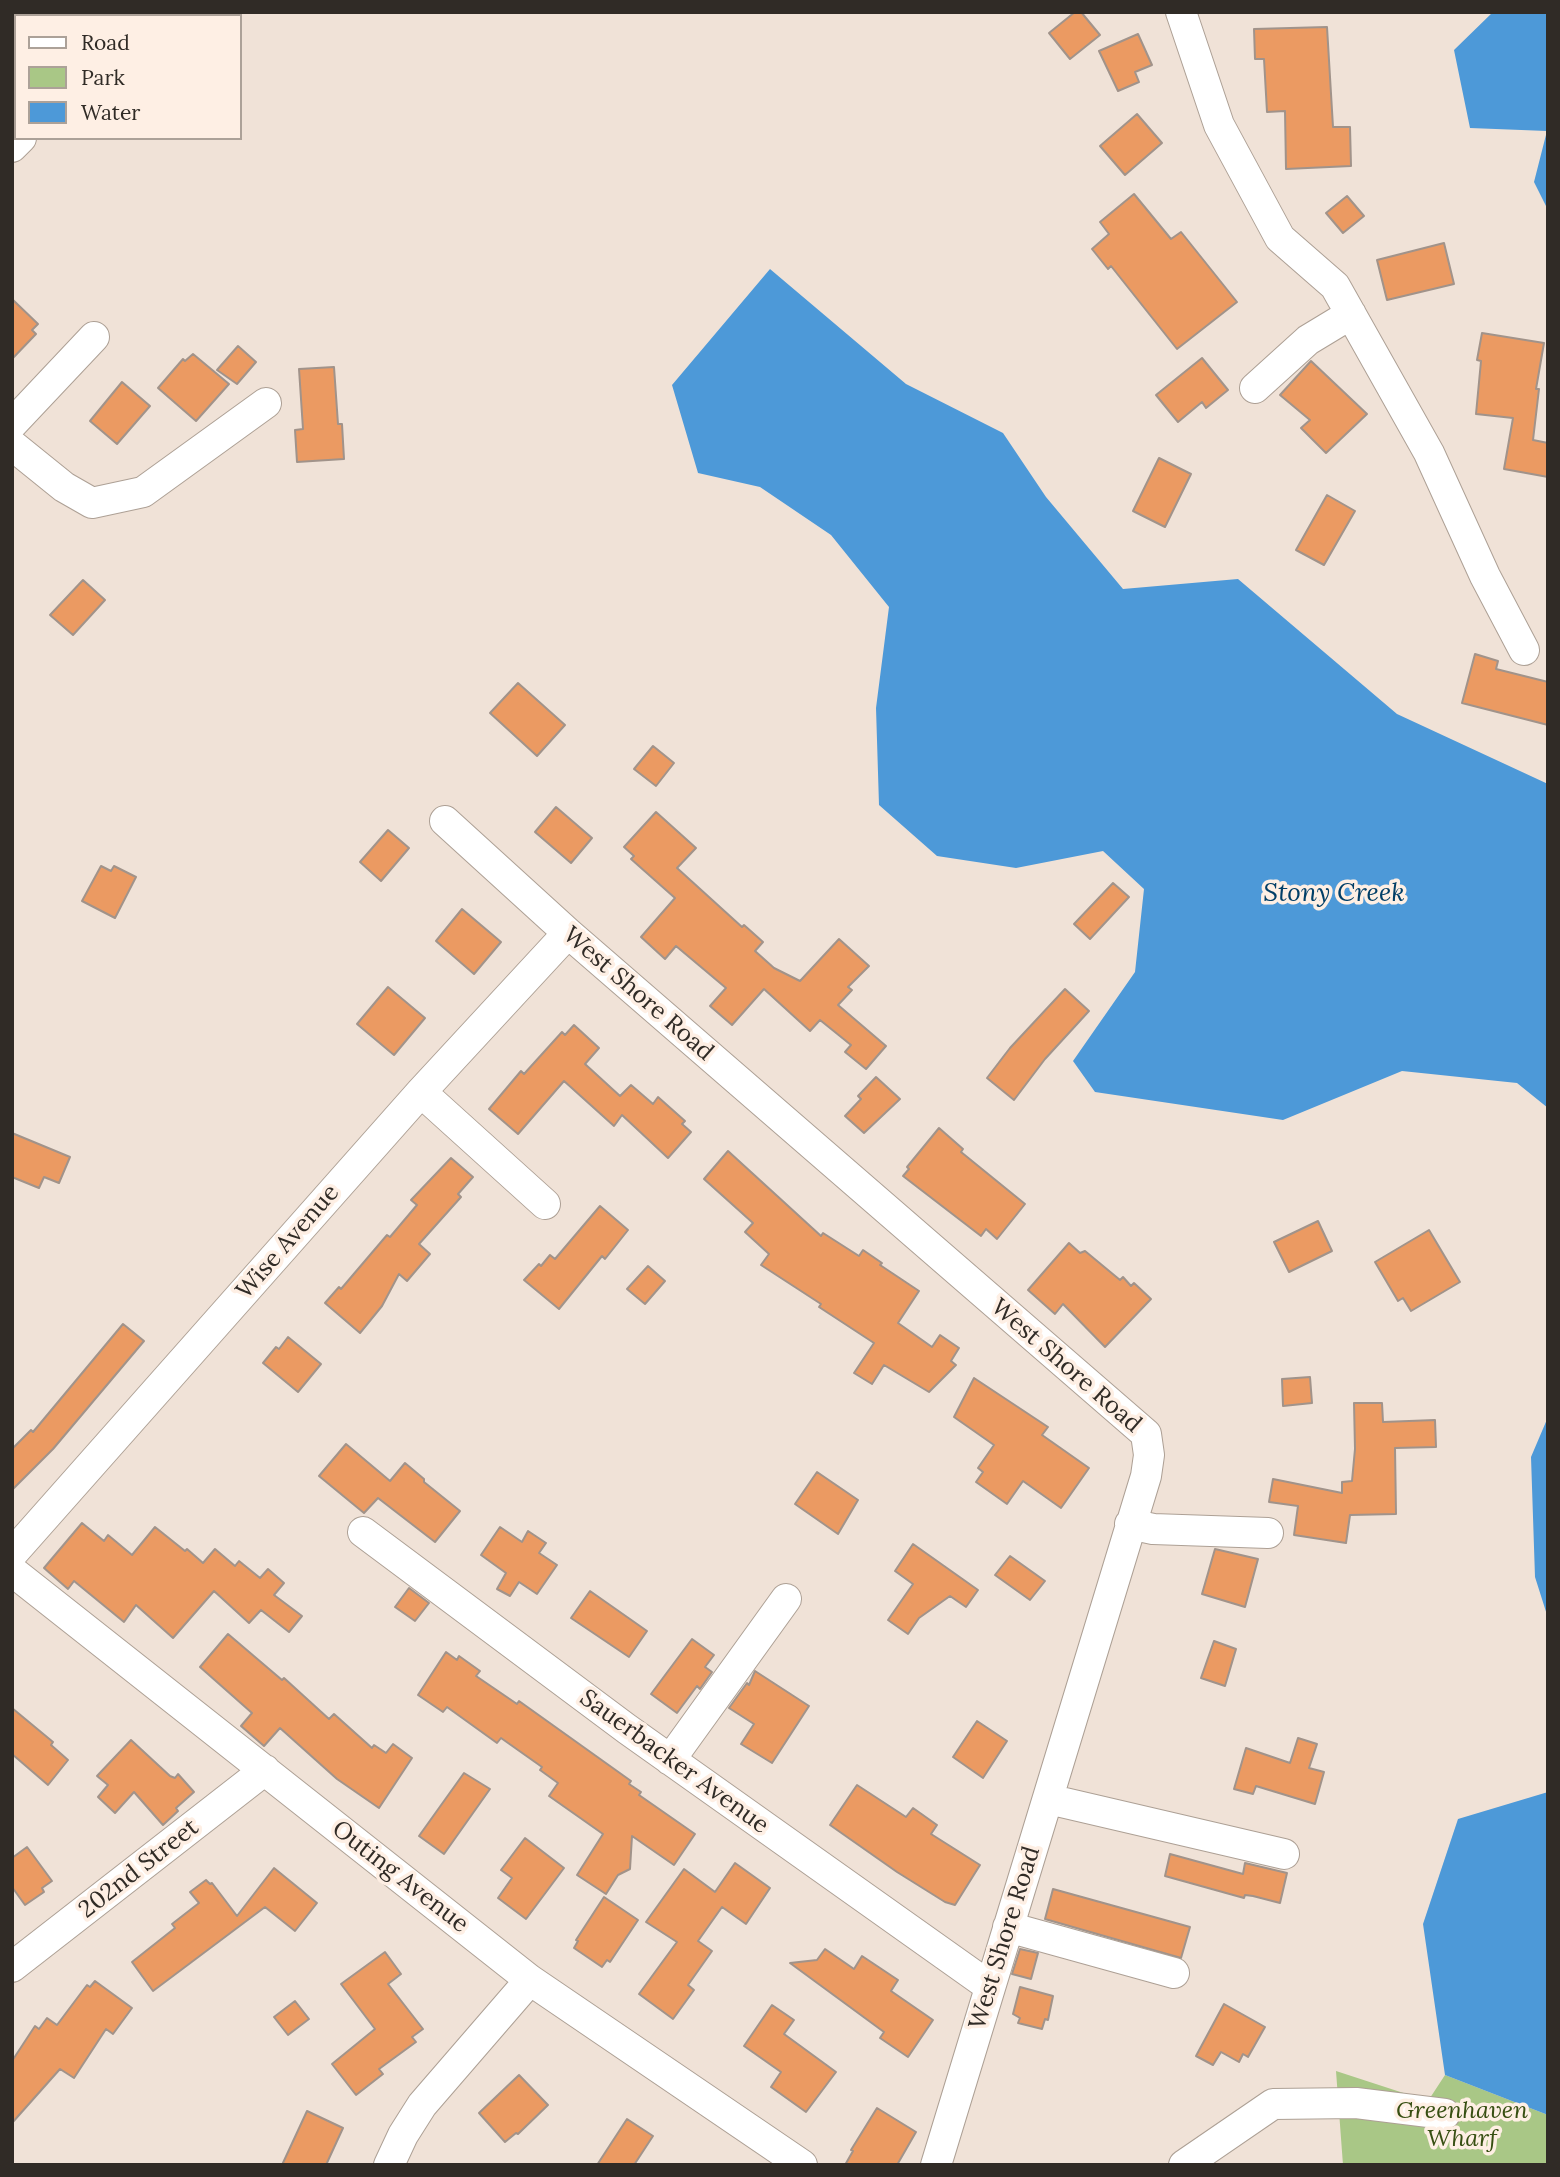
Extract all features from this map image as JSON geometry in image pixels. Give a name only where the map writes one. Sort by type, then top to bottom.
[{"type":"street","points":[[1181,12],[1219,125],[1280,238],[1335,286],[1429,453],[1485,576],[1524,650]]},
{"type":"street","points":[[1255,388],[1308,340],[1351,314]]},
{"type":"street","points":[[12,424],[94,337]]},
{"type":"street","points":[[12,445],[64,487],[92,503],[143,492],[266,403]]},
{"type":"street","name":"West Shore Road","points":[[445,821],[568,933],[1146,1434],[1149,1455],[1146,1476],[936,2165]]},
{"type":"street","name":"Wise Avenue","points":[[12,1554],[421,1091],[568,933]]},
{"type":"street","points":[[421,1091],[545,1204]]},
{"type":"street","points":[[1130,1524],[1153,1529],[1268,1533]]},
{"type":"street","name":"Sauerbacker Avenue","points":[[363,1532],[670,1760],[989,1986]]},
{"type":"street","name":"Outing Avenue","points":[[12,1571],[530,1980],[803,2165]]},
{"type":"street","points":[[670,1760],[786,1599]]},
{"type":"street","name":"202nd Street","points":[[12,1967],[265,1770]]},
{"type":"street","points":[[1048,1799],[1284,1854]]},
{"type":"street","points":[[1008,1927],[1174,1973]]},
{"type":"street","points":[[389,2165],[402,2135],[422,2105],[530,1980]]},
{"type":"street","points":[[1184,2165],[1273,2104],[1356,2103],[1446,2114]]},
{"type":"green space","name":"Greenhaven Wharf","points":[[1336,2071],[1428,2101],[1445,2075],[1548,2115],[1548,2165],[1343,2165]]},
{"type":"water","points":[[1493,12],[1548,12],[1548,210],[1534,182],[1547,131],[1470,128],[1454,50]]},
{"type":"water","name":"Stony Creek","points":[[770,269],[906,384],[1003,433],[1046,497],[1123,589],[1238,579],[1397,714],[1548,784],[1548,1108],[1517,1083],[1402,1071],[1283,1120],[1095,1092],[1073,1061],[1135,972],[1144,889],[1103,851],[1016,868],[937,856],[879,805],[876,708],[889,607],[831,535],[760,487],[698,473],[672,385]]},
{"type":"water","points":[[1548,1417],[1548,1618],[1535,1577],[1531,1457]]},
{"type":"water","points":[[1548,1792],[1548,2115],[1445,2075],[1423,1924],[1458,1819]]},
{"type":"building","points":[[1075,12],[1081,12],[1100,35],[1070,59],[1049,33]]},
{"type":"building","points":[[1327,27],[1333,127],[1350,127],[1351,166],[1286,169],[1285,111],[1267,112],[1264,59],[1255,59],[1254,29]]},
{"type":"building","points":[[1138,34],[1152,65],[1135,72],[1139,82],[1118,91],[1099,51]]},
{"type":"building","points":[[1137,114],[1162,143],[1125,175],[1100,146]]},
{"type":"building","points":[[1134,194],[1171,239],[1181,232],[1237,302],[1177,349],[1111,266],[1108,269],[1092,249],[1109,234],[1100,222]]},
{"type":"building","points":[[1347,196],[1364,216],[1343,233],[1326,213]]},
{"type":"building","points":[[1444,243],[1454,284],[1387,300],[1377,260]]},
{"type":"building","points":[[12,299],[38,324],[32,330],[36,334],[12,359]]},
{"type":"building","points":[[1482,333],[1544,343],[1536,389],[1539,389],[1533,440],[1548,443],[1548,477],[1504,469],[1513,418],[1476,414],[1481,361],[1477,360]]},
{"type":"building","points":[[238,346],[256,362],[237,384],[217,370]]},
{"type":"building","points":[[193,354],[229,384],[196,421],[158,388],[183,359],[185,361]]},
{"type":"building","points":[[1202,358],[1228,390],[1206,408],[1202,402],[1178,422],[1156,395]]},
{"type":"building","points":[[1311,361],[1367,414],[1326,453],[1301,428],[1310,420],[1280,395]]},
{"type":"building","points":[[334,367],[338,424],[342,424],[344,459],[297,462],[295,430],[303,429],[299,369]]},
{"type":"building","points":[[122,382],[150,406],[117,444],[90,421]]},
{"type":"building","points":[[1159,458],[1191,474],[1165,527],[1133,511]]},
{"type":"building","points":[[1327,495],[1355,511],[1324,565],[1296,550]]},
{"type":"building","points":[[83,580],[105,600],[73,635],[50,615]]},
{"type":"building","points":[[1475,654],[1498,661],[1496,669],[1548,682],[1548,725],[1462,703]]},
{"type":"building","points":[[518,683],[565,725],[537,756],[490,713]]},
{"type":"building","points":[[653,746],[674,763],[656,786],[634,769]]},
{"type":"building","points":[[556,807],[592,838],[571,863],[535,832]]},
{"type":"building","points":[[656,812],[696,848],[677,868],[742,927],[744,925],[763,942],[755,951],[774,968],[800,981],[839,939],[869,966],[848,987],[852,990],[838,1005],[886,1046],[866,1069],[845,1052],[851,1045],[820,1020],[810,1031],[764,989],[732,1025],[710,1006],[726,988],[676,946],[665,959],[641,937],[675,898],[631,859],[634,856],[624,847]]},
{"type":"building","points":[[388,830],[409,848],[381,881],[360,862]]},
{"type":"building","points":[[101,866],[111,871],[114,866],[136,877],[115,918],[82,901]]},
{"type":"building","points":[[1113,883],[1129,897],[1090,939],[1074,924]]},
{"type":"building","points":[[462,909],[501,942],[474,974],[436,941]]},
{"type":"building","points":[[388,987],[425,1018],[394,1055],[357,1024]]},
{"type":"building","points":[[1065,989],[1089,1011],[1045,1059],[1014,1100],[987,1078],[1010,1048]]},
{"type":"building","points":[[574,1025],[599,1048],[585,1064],[620,1096],[631,1085],[653,1104],[658,1097],[685,1121],[682,1124],[691,1132],[668,1158],[622,1115],[614,1126],[564,1081],[518,1134],[489,1109],[521,1071],[524,1074],[562,1032],[565,1035]]},
{"type":"building","points":[[876,1077],[900,1099],[864,1133],[845,1116],[861,1099],[858,1096]]},
{"type":"building","points":[[939,1128],[963,1149],[961,1152],[1025,1204],[997,1239],[986,1229],[981,1236],[903,1176],[909,1169],[907,1167]]},
{"type":"building","points":[[12,1133],[70,1157],[59,1183],[44,1177],[39,1188],[12,1177]]},
{"type":"building","points":[[728,1151],[821,1236],[823,1233],[859,1256],[863,1250],[919,1291],[898,1323],[932,1347],[940,1335],[959,1348],[951,1361],[956,1365],[929,1392],[884,1365],[872,1384],[854,1373],[874,1343],[761,1265],[769,1254],[745,1232],[753,1223],[704,1179]]},
{"type":"building","points":[[451,1158],[473,1177],[458,1194],[461,1197],[419,1244],[430,1254],[407,1281],[399,1274],[382,1306],[360,1333],[325,1303],[339,1287],[341,1289],[387,1235],[390,1237],[417,1205],[411,1200]]},
{"type":"building","points":[[600,1206],[628,1230],[605,1259],[602,1256],[559,1309],[524,1280],[550,1255],[555,1259]]},
{"type":"building","points":[[1318,1221],[1332,1251],[1289,1272],[1274,1242]]},
{"type":"building","points":[[1429,1230],[1460,1282],[1411,1311],[1403,1298],[1398,1301],[1375,1262]]},
{"type":"building","points":[[1069,1243],[1080,1253],[1085,1251],[1120,1280],[1123,1277],[1131,1286],[1134,1283],[1151,1299],[1105,1347],[1063,1304],[1055,1314],[1028,1290]]},
{"type":"building","points":[[648,1266],[665,1281],[645,1304],[627,1289]]},
{"type":"building","points":[[123,1324],[144,1341],[53,1449],[12,1490],[12,1449],[31,1430],[33,1432]]},
{"type":"building","points":[[288,1337],[321,1364],[298,1392],[263,1363]]},
{"type":"building","points":[[1310,1377],[1312,1403],[1283,1406],[1282,1379]]},
{"type":"building","points":[[974,1378],[1048,1427],[1042,1435],[1089,1468],[1061,1508],[1023,1481],[1007,1504],[976,1482],[983,1472],[978,1468],[994,1445],[954,1417]]},
{"type":"building","points":[[1354,1403],[1382,1403],[1383,1422],[1435,1420],[1436,1447],[1395,1448],[1396,1514],[1350,1515],[1346,1543],[1294,1535],[1298,1506],[1269,1502],[1273,1479],[1342,1493],[1342,1482],[1352,1481],[1355,1449]]},
{"type":"building","points":[[346,1444],[390,1481],[405,1463],[460,1511],[435,1542],[378,1498],[364,1513],[319,1476]]},
{"type":"building","points":[[817,1472],[858,1500],[838,1534],[795,1504]]},
{"type":"building","points":[[82,1523],[104,1541],[108,1535],[132,1555],[155,1527],[203,1563],[215,1549],[235,1566],[239,1561],[260,1578],[268,1569],[284,1583],[274,1595],[302,1616],[289,1632],[261,1610],[249,1623],[214,1591],[173,1638],[136,1605],[124,1622],[74,1581],[68,1589],[44,1568]]},
{"type":"building","points":[[500,1527],[522,1542],[528,1531],[546,1543],[539,1553],[557,1565],[537,1594],[519,1582],[510,1596],[497,1589],[506,1573],[481,1555]]},
{"type":"building","points":[[913,1544],[978,1590],[966,1607],[950,1596],[919,1618],[908,1634],[888,1620],[913,1584],[895,1571]]},
{"type":"building","points":[[1215,1549],[1258,1559],[1245,1607],[1202,1594]]},
{"type":"building","points":[[1010,1556],[1045,1581],[1030,1600],[995,1575]]},
{"type":"building","points":[[409,1588],[429,1603],[415,1621],[395,1607]]},
{"type":"building","points":[[590,1591],[647,1631],[629,1657],[571,1618]]},
{"type":"building","points":[[228,1634],[282,1680],[284,1678],[329,1719],[334,1714],[372,1748],[374,1745],[386,1753],[393,1744],[412,1758],[379,1808],[337,1779],[280,1728],[264,1746],[241,1726],[252,1713],[200,1667]]},
{"type":"building","points":[[692,1639],[714,1655],[705,1667],[712,1672],[700,1689],[697,1686],[677,1713],[651,1694]]},
{"type":"building","points":[[1214,1641],[1236,1649],[1225,1686],[1201,1678]]},
{"type":"building","points":[[446,1652],[457,1660],[459,1656],[480,1671],[476,1676],[517,1704],[519,1701],[631,1781],[629,1784],[641,1792],[639,1795],[695,1834],[674,1865],[632,1836],[630,1869],[618,1875],[606,1894],[577,1875],[603,1834],[549,1796],[558,1783],[540,1770],[542,1767],[501,1738],[497,1743],[447,1707],[443,1712],[418,1695]]},
{"type":"building","points":[[755,1671],[809,1706],[772,1763],[741,1744],[754,1724],[729,1708],[747,1683],[749,1685]]},
{"type":"building","points":[[12,1708],[53,1742],[51,1745],[68,1760],[48,1785],[12,1754]]},
{"type":"building","points":[[977,1721],[1007,1741],[983,1778],[953,1757]]},
{"type":"building","points":[[1298,1738],[1317,1744],[1309,1768],[1324,1772],[1315,1804],[1256,1786],[1253,1794],[1234,1789],[1246,1748],[1290,1763]]},
{"type":"building","points":[[131,1740],[170,1776],[175,1778],[178,1774],[194,1792],[176,1808],[178,1811],[163,1825],[134,1792],[115,1813],[98,1797],[108,1785],[97,1776]]},
{"type":"building","points":[[464,1773],[490,1789],[444,1854],[419,1836]]},
{"type":"building","points":[[857,1785],[906,1817],[913,1808],[937,1825],[931,1834],[980,1865],[955,1905],[945,1902],[897,1872],[830,1825]]},
{"type":"building","points":[[525,1838],[564,1868],[526,1919],[498,1898],[512,1878],[501,1870]]},
{"type":"building","points":[[27,1847],[52,1881],[42,1888],[44,1892],[25,1905],[12,1887],[12,1858]]},
{"type":"building","points":[[1170,1854],[1243,1874],[1245,1863],[1287,1873],[1280,1903],[1253,1896],[1245,1895],[1244,1898],[1165,1876]]},
{"type":"building","points":[[735,1863],[770,1888],[746,1924],[722,1907],[698,1941],[712,1951],[688,1985],[694,1990],[673,2019],[639,1994],[677,1942],[646,1922],[684,1869],[715,1892]]},
{"type":"building","points":[[274,1868],[317,1903],[295,1931],[265,1907],[153,1991],[132,1962],[175,1928],[172,1924],[199,1903],[190,1892],[206,1880],[212,1883],[237,1916]]},
{"type":"building","points":[[1053,1889],[1190,1927],[1181,1958],[1045,1919]]},
{"type":"building","points":[[604,1897],[638,1920],[610,1962],[607,1960],[602,1967],[574,1948],[578,1941],[576,1940]]},
{"type":"building","points":[[825,1949],[854,1969],[862,1956],[898,1980],[891,1991],[933,2020],[908,2057],[880,2038],[884,2032],[790,1963],[817,1960]]},
{"type":"building","points":[[1020,1949],[1038,1953],[1031,1979],[1012,1974]]},
{"type":"building","points":[[385,1952],[401,1974],[388,1984],[423,2029],[412,2037],[416,2042],[379,2069],[383,2074],[356,2095],[332,2064],[375,2029],[341,1984]]},
{"type":"building","points":[[95,1981],[132,2008],[113,2034],[106,2029],[74,2078],[60,2069],[12,2123],[12,2061],[35,2026],[39,2029],[47,2018],[57,2025],[87,1985],[90,1987]]},
{"type":"building","points":[[1020,1987],[1053,1996],[1048,2020],[1045,2019],[1042,2029],[1018,2023],[1020,2018],[1013,2014]]},
{"type":"building","points":[[295,2001],[309,2019],[288,2035],[274,2017]]},
{"type":"building","points":[[1224,2004],[1265,2027],[1248,2057],[1243,2054],[1239,2062],[1221,2052],[1213,2065],[1196,2056]]},
{"type":"building","points":[[772,2005],[794,2020],[784,2034],[836,2072],[806,2112],[771,2087],[781,2072],[744,2046]]},
{"type":"building","points":[[519,2075],[548,2105],[518,2134],[505,2142],[479,2113]]},
{"type":"building","points":[[877,2108],[916,2132],[897,2165],[845,2165],[853,2151],[851,2150]]},
{"type":"building","points":[[307,2111],[343,2128],[326,2165],[282,2165]]},
{"type":"building","points":[[627,2119],[653,2136],[634,2165],[597,2165]]}]
